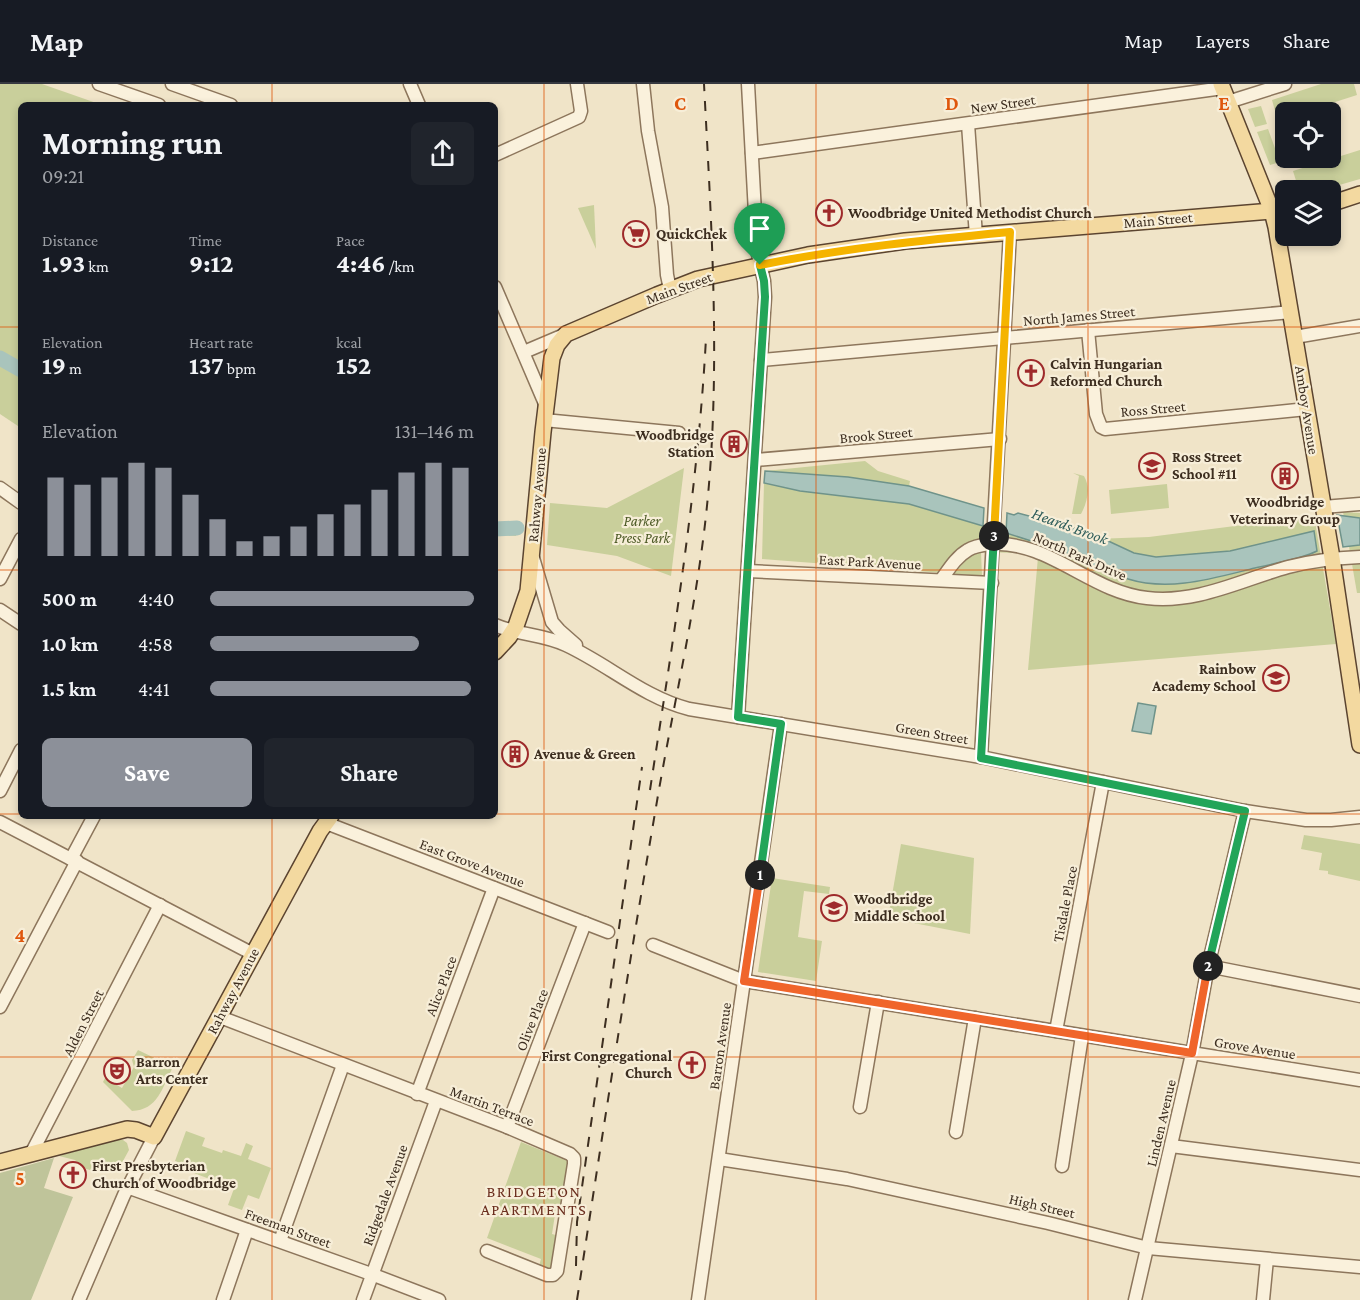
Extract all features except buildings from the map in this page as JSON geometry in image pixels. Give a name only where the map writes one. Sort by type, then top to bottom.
[{"type":"main road","name":"Amboy Avenue","points":[[1224,91],[1275,198]]},
{"type":"main road","points":[[1341,200],[1360,195]]},
{"type":"main road","name":"Main Street","points":[[566,334],[670,289],[718,274],[860,247],[1010,232],[1275,211]]},
{"type":"main road","name":"Amboy Avenue","points":[[1284,246],[1291,312],[1306,409],[1355,681],[1360,745]]},
{"type":"main road","name":"Rahway Avenue","points":[[498,648],[512,632],[526,598],[553,354],[566,334]]},
{"type":"main road","name":"Rahway Avenue","points":[[154,1137],[328,820]]},
{"type":"main road","points":[[0,1162],[127,1130],[136,1130],[154,1137]]},
{"type":"street","points":[[99,84],[150,102]]},
{"type":"street","points":[[172,84],[223,102]]},
{"type":"street","points":[[410,84],[418,102]]},
{"type":"street","points":[[498,154],[581,114],[577,84]]},
{"type":"street","points":[[643,84],[648,131],[662,207],[670,289]]},
{"type":"street","points":[[738,717],[765,292],[757,250],[748,84]]},
{"type":"street","name":"New Street","points":[[752,153],[1285,84]]},
{"type":"street","points":[[968,124],[976,236]]},
{"type":"street","points":[[981,758],[1010,232]]},
{"type":"street","points":[[499,307],[524,352],[545,413],[679,433]]},
{"type":"street","name":"North James Street","points":[[761,360],[1291,312]]},
{"type":"street","points":[[1295,337],[1360,326]]},
{"type":"street","name":"Ross Street","points":[[1088,330],[1096,414],[1098,422],[1105,429],[1306,409]]},
{"type":"street","name":"Main Street","points":[[524,352],[566,334]]},
{"type":"street","name":"Brook Street","points":[[755,460],[999,439]]},
{"type":"street","points":[[0,488],[18,500]]},
{"type":"street","points":[[1324,514],[1360,504]]},
{"type":"street","name":"North Park Drive","points":[[941,580],[968,549],[993,544],[1014,545],[1058,560],[1121,593],[1147,598],[1172,599],[1198,596],[1331,553],[1360,557]]},
{"type":"street","points":[[0,579],[18,545]]},
{"type":"street","points":[[532,554],[552,622],[595,661]]},
{"type":"street","name":"East Park Avenue","points":[[748,571],[992,583]]},
{"type":"street","points":[[0,610],[18,622]]},
{"type":"street","name":"Green Street","points":[[498,626],[512,632],[536,634],[552,639],[662,700],[689,709],[981,758],[1245,811],[1306,820],[1360,817]]},
{"type":"street","name":"Barron Avenue","points":[[698,1300],[781,724]]},
{"type":"street","points":[[0,791],[18,756]]},
{"type":"street","name":"Tisdale Place","points":[[1056,1031],[1102,782]]},
{"type":"street","name":"Linden Avenue","points":[[1135,1300],[1192,1053],[1208,966],[1245,811]]},
{"type":"street","points":[[0,1007],[93,819]]},
{"type":"street","name":"East Grove Avenue","points":[[328,820],[608,932]]},
{"type":"street","points":[[0,822],[253,954]]},
{"type":"street","name":"Alice Place","points":[[417,1094],[494,888]]},
{"type":"street","name":"Alden Street","points":[[32,1154],[160,905]]},
{"type":"street","name":"Olive Place","points":[[507,1127],[585,923]]},
{"type":"street","name":"Grove Avenue","points":[[652,945],[744,981],[1360,1080]]},
{"type":"street","points":[[1208,966],[1360,996]]},
{"type":"street","points":[[860,1107],[878,1002]]},
{"type":"street","name":"Martin Terrace","points":[[220,1017],[507,1127],[565,1151],[574,1158],[557,1271],[553,1275],[547,1275],[487,1251]]},
{"type":"street","points":[[956,1132],[975,1018]]},
{"type":"street","points":[[1062,1166],[1082,1036]]},
{"type":"street","points":[[280,1241],[343,1065]]},
{"type":"street","name":"Ridgedale Avenue","points":[[363,1300],[436,1101]]},
{"type":"street","name":"Rahway Avenue","points":[[79,1300],[127,1187],[154,1137]]},
{"type":"street","points":[[1171,1146],[1360,1170]]},
{"type":"street","name":"High Street","points":[[719,1159],[847,1179],[1048,1223],[1148,1248],[1360,1267]]},
{"type":"street","name":"Freeman Street","points":[[127,1187],[439,1300]]},
{"type":"street","points":[[223,1300],[247,1230]]},
{"type":"street","points":[[1263,1300],[1268,1259]]},
{"type":"green space","points":[[0,84],[42,84],[93,102],[18,102],[18,426],[0,414]]},
{"type":"green space","points":[[1321,84],[1354,84],[1357,95],[1335,102],[1275,102],[1275,110],[1272,100]]},
{"type":"green space","points":[[1261,106],[1267,124],[1255,127],[1248,109]]},
{"type":"green space","points":[[1268,129],[1275,148],[1275,164],[1270,165],[1257,132]]},
{"type":"green space","points":[[1360,150],[1360,179],[1341,184],[1341,180],[1296,180],[1293,171],[1303,168],[1341,168],[1341,156]]},
{"type":"green space","points":[[594,205],[596,249],[578,208]]},
{"type":"green space","points":[[865,461],[878,471],[910,481],[909,486],[848,477],[765,471]]},
{"type":"green space","name":"Parker Press Park","points":[[684,468],[671,576],[617,556],[547,545],[550,503],[607,508]]},
{"type":"green space","points":[[1073,473],[1084,476],[1088,490],[1081,514],[1072,514],[1079,476]]},
{"type":"green space","points":[[764,483],[800,491],[909,504],[1040,541],[1149,537],[1314,516],[1336,644],[1028,670],[1038,557],[1021,553],[981,552],[982,576],[762,559]]},
{"type":"green space","points":[[1167,484],[1169,508],[1111,514],[1109,490]]},
{"type":"green space","points":[[1343,512],[1360,513],[1360,593],[1357,593]]},
{"type":"green space","points":[[498,522],[517,522],[516,536],[498,535]]},
{"type":"green space","points":[[1304,835],[1360,844],[1360,881],[1319,870],[1322,853],[1301,849]]},
{"type":"green space","points":[[901,844],[974,858],[970,934],[888,918]]},
{"type":"green space","points":[[772,878],[830,887],[829,894],[804,891],[798,937],[822,941],[816,981],[758,972]]},
{"type":"green space","points":[[138,1050],[173,1067],[158,1097],[148,1107],[132,1111],[103,1082],[105,1078],[122,1088],[134,1067],[132,1060]]},
{"type":"green space","points":[[186,1131],[205,1138],[202,1146],[222,1153],[223,1150],[241,1156],[246,1143],[253,1146],[248,1159],[271,1168],[259,1199],[248,1195],[242,1210],[228,1205],[236,1183],[222,1178],[220,1183],[186,1170],[187,1166],[175,1161]]},
{"type":"green space","points":[[114,1140],[123,1140],[127,1143],[129,1150],[117,1172],[97,1172],[83,1168],[75,1160],[59,1156]]},
{"type":"green space","points":[[521,1142],[570,1162],[563,1208],[556,1208],[552,1234],[559,1236],[555,1267],[550,1270],[539,1266],[541,1259],[487,1238]]},
{"type":"green space","points":[[54,1158],[44,1188],[73,1197],[31,1300],[0,1300],[0,1173]]},
{"type":"water","points":[[765,471],[848,477],[909,486],[984,508],[983,526],[909,504],[800,491],[764,483]]},
{"type":"water","points":[[1007,513],[1014,515],[1018,513],[1089,532],[1134,553],[1156,557],[1230,551],[1314,531],[1317,551],[1295,559],[1192,582],[1144,583],[1110,573],[1056,548],[1055,553],[1045,550],[1044,545],[1006,533]]},
{"type":"water","points":[[1337,515],[1360,518],[1360,545],[1343,547]]},
{"type":"water","points":[[1138,703],[1156,706],[1151,734],[1132,731]]},
{"type":"waterway","name":"Heards Brook","points":[[0,358],[18,368]]},
{"type":"waterway","name":"Heards Brook","points":[[498,529],[517,528]]},
{"type":"railway","points":[[577,1300],[635,935],[662,772],[693,608],[705,526],[712,434],[714,334],[712,234],[704,84]]},
{"type":"railway","points":[[650,790],[691,508],[706,338]]},
{"type":"railway","points":[[576,1266],[577,1222],[642,767]]},
{"type":"place","name":"Woodbridge United Methodist Church","points":[[829,213]]},
{"type":"place","name":"QuickChek","points":[[636,234]]},
{"type":"place","name":"Calvin Hungarian Reformed Church","points":[[1031,373]]},
{"type":"place","name":"Woodbridge Station","points":[[734,444]]},
{"type":"place","name":"Ross Street School #11","points":[[1152,466]]},
{"type":"place","name":"Woodbridge Veterinary Group","points":[[1285,476]]},
{"type":"place","name":"Rainbow Academy School","points":[[1276,678]]},
{"type":"place","name":"Avenue & Green","points":[[515,754]]},
{"type":"place","name":"Woodbridge Middle School","points":[[834,908]]},
{"type":"place","name":"First Congregational Church","points":[[692,1065]]},
{"type":"place","name":"Barron Arts Center","points":[[117,1071]]},
{"type":"place","name":"First Presbyterian Church of Woodbridge","points":[[73,1175]]},
{"type":"district","name":"BRIDGETON APARTMENTS","points":[[534,1200]]},
{"type":"route","points":[[1010,232],[981,758],[1245,811],[1208,966],[1192,1053],[744,981],[751,946],[781,724],[738,717],[765,297],[760,265],[808,255],[905,241],[1010,232]]}]
